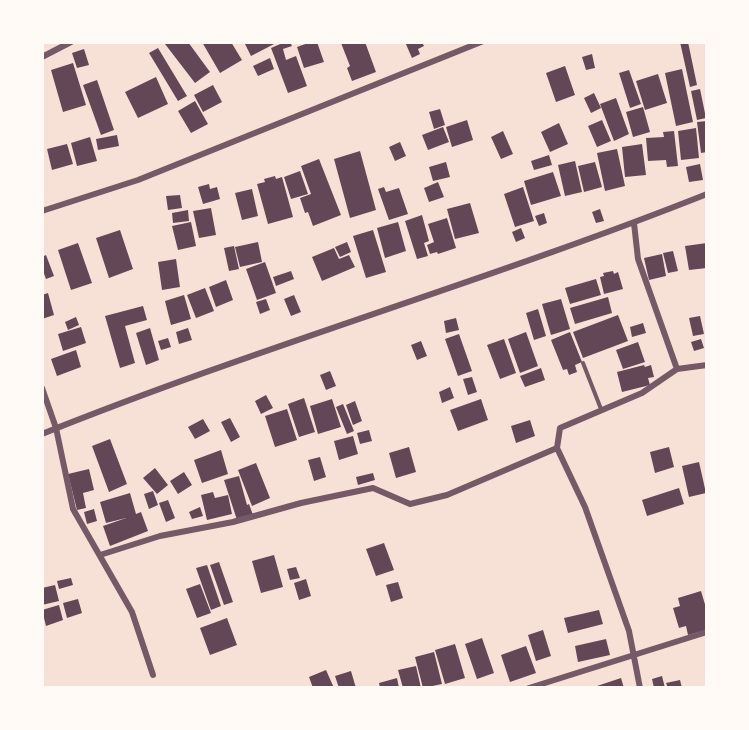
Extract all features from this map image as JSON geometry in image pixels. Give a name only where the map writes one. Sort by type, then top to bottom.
[{"type":"street","points":[[42,57],[71,42]]},
{"type":"street","points":[[42,211],[138,180],[481,42]]},
{"type":"street","points":[[42,434],[338,324],[634,223],[707,194]]},
{"type":"street","points":[[634,223],[638,259],[677,369]]},
{"type":"street","points":[[640,688],[629,631],[585,507],[556,448],[560,428],[642,393],[677,369],[707,365]]},
{"type":"street","points":[[42,388],[56,428],[73,509],[132,612],[153,675]]},
{"type":"street","points":[[100,555],[160,536],[232,522],[301,503],[373,488],[410,504],[447,495],[556,448]]},
{"type":"street","points":[[530,688],[707,632]]},
{"type":"lane","points":[[583,363],[601,409]]},
{"type":"building","points":[[188,42],[210,72],[195,83],[165,44]]},
{"type":"building","points":[[202,42],[231,42],[242,60],[220,73]]},
{"type":"building","points":[[244,42],[278,42],[251,56]]},
{"type":"building","points":[[290,42],[292,46],[283,49],[286,60],[296,56],[307,86],[288,93],[271,48]]},
{"type":"building","points":[[317,42],[324,62],[304,68],[297,47]]},
{"type":"building","points":[[365,42],[376,72],[352,81],[347,68],[350,66],[341,43]]},
{"type":"building","points":[[405,42],[422,42],[424,46],[418,49],[420,54],[412,58]]},
{"type":"building","points":[[680,42],[688,42],[697,85],[690,87]]},
{"type":"building","points":[[158,48],[187,96],[178,101],[149,53]]},
{"type":"building","points":[[84,49],[89,65],[77,68],[72,53]]},
{"type":"building","points":[[592,54],[595,68],[586,70],[582,57]]},
{"type":"building","points":[[270,58],[274,69],[258,76],[253,66]]},
{"type":"building","points":[[73,63],[86,105],[63,112],[51,70]]},
{"type":"building","points":[[565,66],[575,95],[556,102],[546,73]]},
{"type":"building","points":[[682,69],[693,122],[676,126],[665,73]]},
{"type":"building","points":[[629,70],[641,104],[630,108],[619,73]]},
{"type":"building","points":[[658,74],[667,103],[645,110],[636,81]]},
{"type":"building","points":[[156,77],[168,104],[138,118],[125,92]]},
{"type":"building","points":[[97,80],[114,130],[101,135],[83,85]]},
{"type":"building","points":[[213,85],[222,102],[203,112],[194,95]]},
{"type":"building","points":[[700,89],[706,118],[697,120],[691,91]]},
{"type":"building","points":[[594,93],[601,108],[591,113],[584,98]]},
{"type":"building","points":[[616,98],[629,134],[614,141],[600,104]]},
{"type":"building","points":[[195,101],[208,124],[191,133],[178,111]]},
{"type":"building","points":[[643,107],[650,132],[633,137],[626,112]]},
{"type":"building","points":[[440,109],[445,125],[434,129],[429,112]]},
{"type":"building","points":[[467,120],[473,140],[452,147],[446,127]]},
{"type":"building","points":[[602,120],[611,141],[597,147],[588,126]]},
{"type":"building","points":[[707,121],[707,152],[701,153],[697,122]]},
{"type":"building","points":[[559,123],[568,144],[550,152],[541,132]]},
{"type":"building","points":[[443,127],[449,142],[428,150],[422,135]]},
{"type":"building","points":[[696,128],[699,158],[681,160],[678,131]]},
{"type":"building","points":[[503,131],[513,154],[501,159],[491,137]]},
{"type":"building","points":[[674,131],[678,166],[667,167],[666,160],[648,161],[646,138],[664,137],[663,132]]},
{"type":"building","points":[[117,135],[119,146],[98,150],[96,139]]},
{"type":"building","points":[[90,137],[97,161],[77,166],[71,143]]},
{"type":"building","points":[[400,142],[406,156],[395,161],[389,147]]},
{"type":"building","points":[[67,144],[73,164],[52,170],[47,149]]},
{"type":"building","points":[[642,144],[646,175],[625,177],[622,147]]},
{"type":"building","points":[[617,149],[625,186],[605,191],[597,153]]},
{"type":"building","points":[[360,151],[376,210],[350,218],[334,159]]},
{"type":"building","points":[[549,155],[552,165],[534,170],[531,161]]},
{"type":"building","points":[[319,159],[341,215],[313,226],[300,198],[311,194],[301,166]]},
{"type":"building","points":[[575,161],[582,192],[565,196],[558,165]]},
{"type":"building","points":[[446,162],[450,177],[433,181],[429,167]]},
{"type":"building","points":[[595,162],[602,187],[584,192],[578,166]]},
{"type":"building","points":[[700,164],[703,180],[689,182],[686,167]]},
{"type":"building","points":[[300,171],[308,194],[291,199],[284,177]]},
{"type":"building","points":[[553,172],[561,196],[531,205],[524,181]]},
{"type":"building","points":[[275,176],[276,179],[282,177],[293,217],[268,224],[257,184]]},
{"type":"building","points":[[438,182],[444,197],[429,202],[424,188]]},
{"type":"building","points":[[209,184],[210,189],[217,187],[220,199],[203,204],[198,187]]},
{"type":"building","points":[[384,187],[386,192],[399,188],[408,214],[389,220],[378,189]]},
{"type":"building","points":[[523,187],[534,221],[515,227],[504,194]]},
{"type":"building","points":[[252,189],[258,216],[242,220],[235,193]]},
{"type":"building","points":[[180,195],[182,208],[168,210],[166,196]]},
{"type":"building","points":[[470,203],[479,233],[455,239],[447,209]]},
{"type":"building","points":[[211,208],[216,235],[199,238],[193,211]]},
{"type":"building","points":[[600,209],[604,221],[596,223],[592,212]]},
{"type":"building","points":[[188,210],[189,221],[173,223],[172,213]]},
{"type":"building","points":[[544,213],[547,223],[539,226],[535,216]]},
{"type":"building","points":[[422,215],[429,241],[424,243],[428,256],[417,259],[405,221]]},
{"type":"building","points":[[447,218],[456,248],[430,254],[427,245],[434,242],[428,224]]},
{"type":"building","points":[[191,222],[196,246],[178,250],[172,226]]},
{"type":"building","points":[[398,222],[406,251],[385,258],[377,228]]},
{"type":"building","points":[[521,228],[525,238],[516,242],[512,232]]},
{"type":"building","points":[[120,230],[133,269],[109,278],[96,238]]},
{"type":"building","points":[[373,230],[386,272],[366,278],[353,236]]},
{"type":"building","points":[[258,242],[262,262],[240,267],[235,247]]},
{"type":"building","points":[[347,242],[351,252],[340,257],[335,247]]},
{"type":"building","points":[[78,243],[92,283],[71,290],[58,250]]},
{"type":"building","points":[[707,243],[707,268],[689,270],[685,246]]},
{"type":"building","points":[[234,246],[239,269],[229,271],[224,248]]},
{"type":"building","points":[[334,248],[339,259],[349,255],[355,267],[322,281],[312,257]]},
{"type":"building","points":[[673,251],[678,271],[668,273],[663,253]]},
{"type":"building","points":[[662,254],[666,276],[649,280],[644,258]]},
{"type":"building","points":[[46,255],[54,276],[46,279],[42,268],[42,257]]},
{"type":"building","points":[[176,259],[180,287],[162,290],[158,262]]},
{"type":"building","points":[[265,262],[276,293],[257,300],[246,269]]},
{"type":"building","points":[[291,271],[294,279],[276,286],[273,277]]},
{"type":"building","points":[[613,271],[614,274],[618,272],[623,289],[604,294],[600,277],[604,276],[603,273]]},
{"type":"building","points":[[596,279],[601,295],[570,304],[565,288]]},
{"type":"building","points":[[226,280],[233,300],[216,307],[209,287]]},
{"type":"building","points":[[205,288],[214,311],[196,318],[187,295]]},
{"type":"building","points":[[48,293],[54,315],[42,319],[42,295]]},
{"type":"building","points":[[184,295],[191,319],[171,325],[165,301]]},
{"type":"building","points":[[294,295],[301,312],[291,316],[284,299]]},
{"type":"building","points":[[608,297],[612,313],[575,324],[570,308]]},
{"type":"building","points":[[266,299],[270,310],[260,314],[256,302]]},
{"type":"building","points":[[561,299],[570,329],[551,335],[542,304]]},
{"type":"building","points":[[143,306],[147,320],[125,326],[135,363],[120,368],[105,316]]},
{"type":"building","points":[[538,309],[546,336],[534,340],[526,313]]},
{"type":"building","points":[[618,315],[628,341],[583,358],[573,332]]},
{"type":"building","points":[[700,316],[704,334],[693,336],[689,318]]},
{"type":"building","points":[[76,317],[79,325],[68,330],[65,322]]},
{"type":"building","points":[[456,318],[459,330],[446,333],[444,321]]},
{"type":"building","points":[[643,323],[646,333],[632,337],[630,327]]},
{"type":"building","points":[[81,327],[86,343],[63,351],[58,334]]},
{"type":"building","points":[[150,328],[159,360],[146,365],[136,333]]},
{"type":"building","points":[[188,328],[192,340],[179,344],[176,332]]},
{"type":"building","points":[[526,332],[538,366],[520,373],[508,339]]},
{"type":"building","points":[[570,332],[582,362],[575,365],[577,372],[569,375],[567,369],[563,370],[551,340]]},
{"type":"building","points":[[459,334],[472,371],[458,376],[445,339]]},
{"type":"building","points":[[168,338],[171,347],[161,350],[158,341]]},
{"type":"building","points":[[504,339],[516,373],[500,379],[487,345]]},
{"type":"building","points":[[701,339],[704,348],[694,351],[691,342]]},
{"type":"building","points":[[421,341],[427,356],[417,360],[411,345]]},
{"type":"building","points":[[638,342],[645,362],[623,369],[616,350]]},
{"type":"building","points":[[76,350],[81,367],[57,376],[51,359]]},
{"type":"building","points":[[644,365],[645,367],[651,365],[654,377],[648,378],[650,385],[622,392],[617,372]]},
{"type":"building","points":[[541,368],[545,380],[525,387],[520,376]]},
{"type":"building","points":[[330,371],[336,386],[326,390],[320,375]]},
{"type":"building","points":[[472,377],[477,392],[468,395],[463,379]]},
{"type":"building","points":[[450,387],[454,398],[442,403],[439,392]]},
{"type":"building","points":[[266,395],[273,408],[261,414],[255,401]]},
{"type":"building","points":[[304,398],[315,432],[299,437],[288,404]]},
{"type":"building","points":[[332,399],[341,427],[318,434],[310,406]]},
{"type":"building","points":[[481,399],[488,420],[458,431],[450,410]]},
{"type":"building","points":[[355,401],[362,421],[353,425],[346,405]]},
{"type":"building","points":[[343,404],[354,431],[347,434],[336,407]]},
{"type":"building","points":[[287,409],[297,440],[275,447],[265,416]]},
{"type":"building","points":[[230,418],[240,437],[231,442],[221,422]]},
{"type":"building","points":[[203,419],[210,431],[195,439],[188,427]]},
{"type":"building","points":[[530,420],[535,436],[516,443],[511,426]]},
{"type":"building","points":[[369,430],[372,441],[360,444],[357,433]]},
{"type":"building","points":[[353,436],[358,454],[339,460],[334,441]]},
{"type":"building","points":[[110,439],[127,484],[109,492],[92,446]]},
{"type":"building","points":[[409,447],[416,472],[396,478],[389,453]]},
{"type":"building","points":[[669,447],[674,467],[655,473],[650,452]]},
{"type":"building","points":[[221,450],[228,474],[202,483],[194,460]]},
{"type":"building","points":[[320,457],[326,477],[314,481],[308,460]]},
{"type":"building","points":[[699,462],[706,493],[689,497],[682,466]]},
{"type":"building","points":[[256,463],[270,498],[252,506],[238,470]]},
{"type":"building","points":[[155,468],[168,485],[157,494],[143,478]]},
{"type":"building","points":[[89,469],[94,490],[83,493],[86,508],[77,510],[68,474]]},
{"type":"building","points":[[184,472],[192,485],[178,494],[170,481]]},
{"type":"building","points":[[373,473],[375,480],[358,485],[356,477]]},
{"type":"building","points":[[239,476],[247,505],[249,504],[253,515],[237,520],[224,480]]},
{"type":"building","points":[[679,488],[684,504],[647,516],[642,500]]},
{"type":"building","points":[[153,491],[158,505],[149,509],[144,494]]},
{"type":"building","points":[[213,492],[215,498],[228,495],[232,514],[207,520],[201,495]]},
{"type":"building","points":[[130,493],[136,514],[141,512],[148,531],[110,546],[103,526],[126,518],[106,523],[100,502]]},
{"type":"building","points":[[168,500],[175,518],[166,522],[159,503]]},
{"type":"building","points":[[200,507],[203,516],[192,519],[189,512]]},
{"type":"building","points":[[94,509],[97,521],[87,524],[84,512]]},
{"type":"building","points":[[384,543],[394,570],[376,576],[366,549]]},
{"type":"building","points":[[274,555],[283,587],[261,593],[252,561]]},
{"type":"building","points":[[219,562],[233,602],[224,605],[210,565]]},
{"type":"building","points":[[207,565],[221,606],[211,610],[196,568]]},
{"type":"building","points":[[296,567],[300,578],[290,580],[287,569]]},
{"type":"building","points":[[71,578],[73,585],[59,589],[57,581]]},
{"type":"building","points":[[306,579],[311,596],[299,600],[294,583]]},
{"type":"building","points":[[398,582],[403,598],[391,602],[386,585]]},
{"type":"building","points":[[200,584],[211,613],[197,618],[186,589]]},
{"type":"building","points":[[55,585],[59,601],[42,605],[42,588]]},
{"type":"building","points":[[701,591],[707,611],[707,630],[688,635],[686,626],[679,628],[673,608],[680,606],[678,598]]},
{"type":"building","points":[[78,599],[82,613],[67,618],[63,603]]},
{"type":"building","points":[[59,605],[63,620],[46,626],[42,610]]},
{"type":"building","points":[[599,610],[603,624],[568,633],[564,618]]},
{"type":"building","points":[[227,618],[237,645],[210,655],[200,628]]},
{"type":"building","points":[[543,630],[551,656],[536,661],[528,635]]},
{"type":"building","points":[[482,638],[494,673],[477,679],[465,644]]},
{"type":"building","points":[[606,639],[610,655],[578,662],[575,646]]},
{"type":"building","points":[[455,644],[465,678],[445,684],[435,650]]},
{"type":"building","points":[[526,646],[536,673],[510,682],[501,655]]},
{"type":"building","points":[[434,652],[442,684],[423,688],[415,657]]},
{"type":"building","points":[[416,666],[421,688],[403,688],[398,670]]},
{"type":"building","points":[[326,670],[334,688],[313,688],[309,677]]},
{"type":"building","points":[[351,671],[356,688],[339,688],[335,676]]},
{"type":"building","points":[[662,676],[665,688],[654,688],[652,679]]},
{"type":"building","points":[[397,678],[399,688],[380,688],[379,683]]},
{"type":"building","points":[[621,678],[624,688],[591,688]]},
{"type":"building","points":[[680,680],[682,688],[668,688],[666,683]]}]
